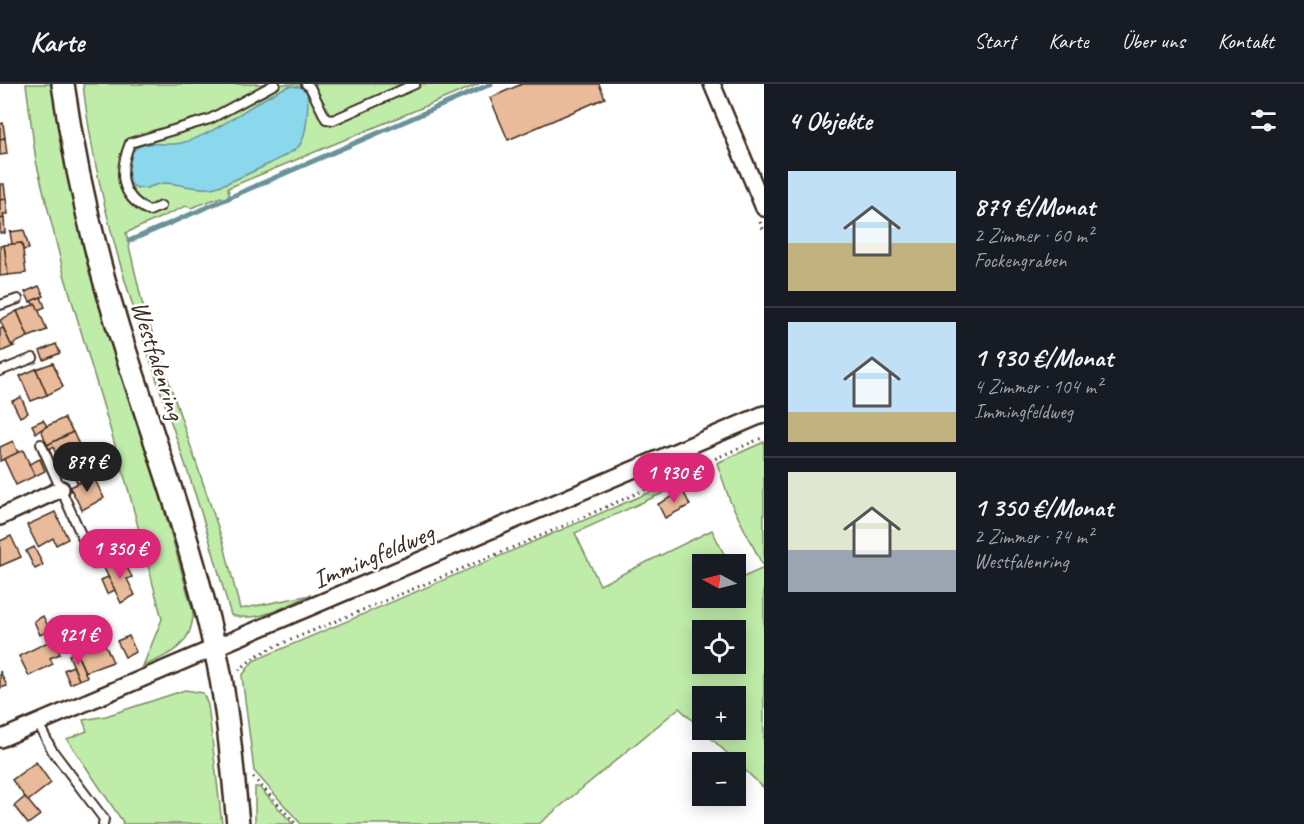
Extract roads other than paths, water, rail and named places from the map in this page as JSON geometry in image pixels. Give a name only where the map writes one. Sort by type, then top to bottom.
[{"type":"street","name":"Westfalenring","points":[[63,84],[84,201],[105,282],[170,486],[215,650],[222,687],[237,824]]},
{"type":"street","points":[[712,84],[764,208]]},
{"type":"street","name":"Immingfeldweg","points":[[0,740],[764,414]]},
{"type":"street","points":[[0,517],[60,489]]},
{"type":"lane","points":[[162,206],[148,211],[138,205],[123,182],[121,168],[130,143],[210,119],[275,84]]},
{"type":"lane","points":[[306,84],[310,87],[326,119],[333,120],[415,84]]},
{"type":"lane","points":[[0,305],[18,299]]},
{"type":"lane","points":[[0,371],[33,358]]},
{"type":"lane","points":[[41,444],[94,564]]},
{"type":"lane","points":[[38,723],[52,750],[104,819],[103,824]]},
{"type":"water","points":[[289,86],[300,87],[307,92],[306,127],[300,145],[295,149],[242,176],[211,188],[166,183],[139,188],[131,184],[127,176],[128,159],[138,147],[149,144],[175,144],[195,138],[223,125],[275,92]]},
{"type":"waterway","points":[[129,241],[491,84]]}]
